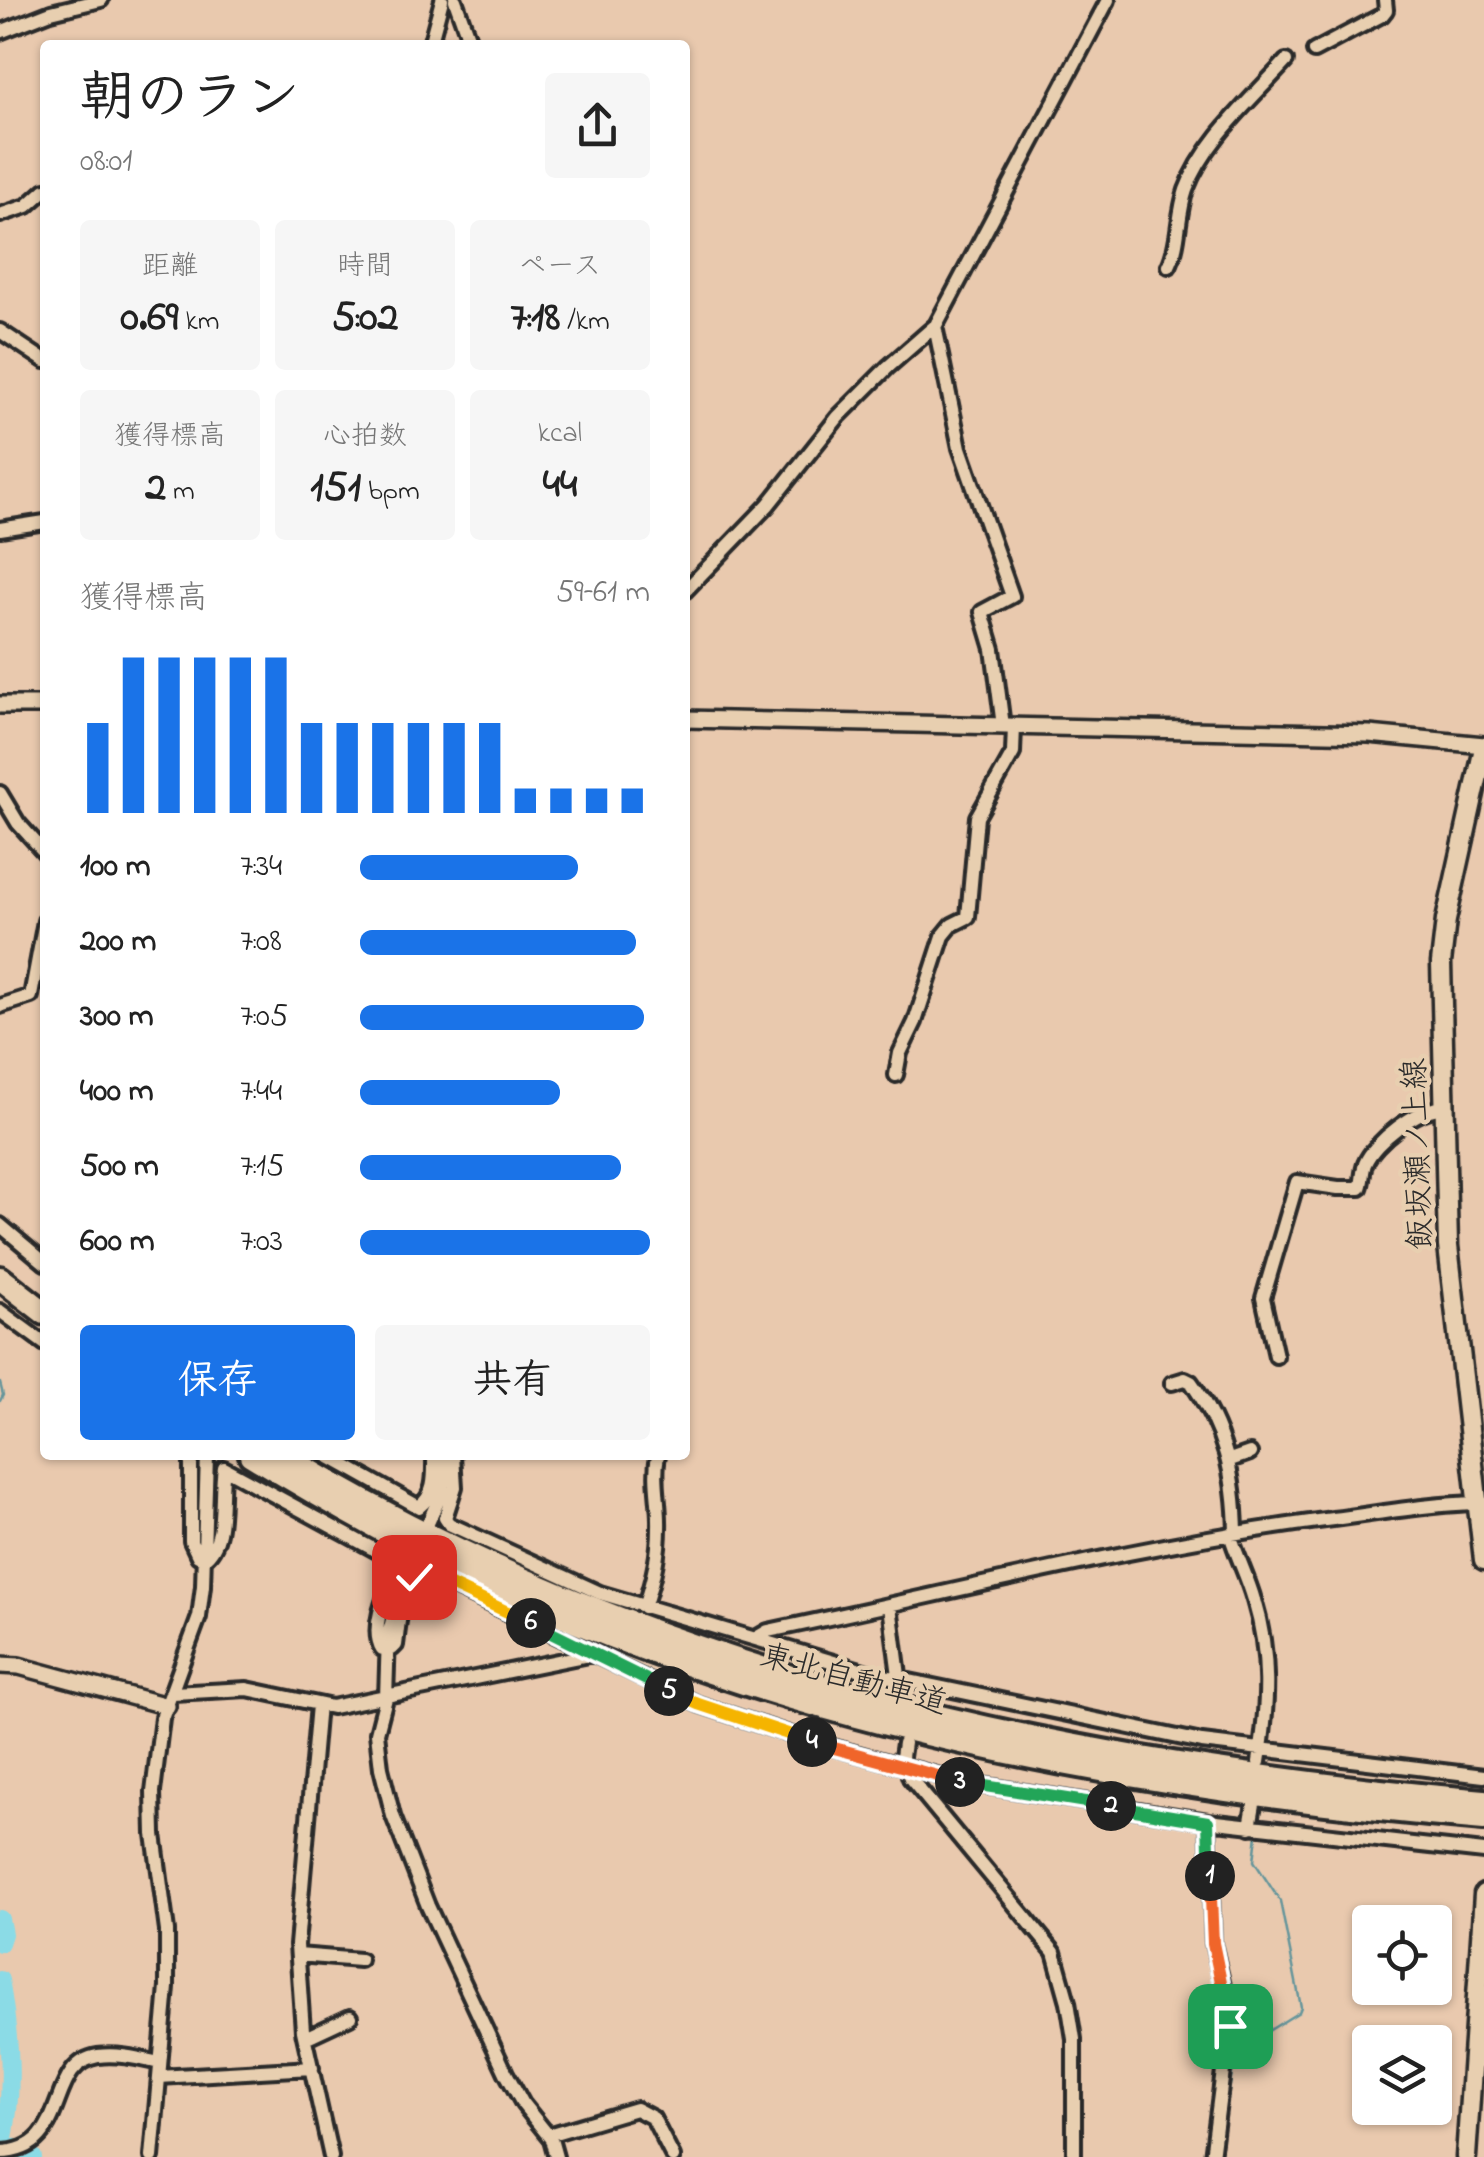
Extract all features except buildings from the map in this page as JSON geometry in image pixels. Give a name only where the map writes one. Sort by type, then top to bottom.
[{"type":"highway","points":[[0,1259],[40,1290]]},
{"type":"highway","points":[[0,1278],[40,1309]]},
{"type":"highway","name":"東北自動車道","points":[[259,1460],[374,1526],[514,1594],[646,1650],[809,1702],[973,1744],[1164,1780],[1348,1806],[1484,1819]]},
{"type":"highway","name":"東北自動車道","points":[[293,1460],[486,1564],[668,1639],[886,1706],[1074,1748],[1289,1781],[1484,1801]]},
{"type":"main road","name":"飯坂瀬ノ上線","points":[[1484,747],[1446,920],[1441,963],[1448,1246],[1484,1560]]},
{"type":"main road","points":[[1466,2157],[1484,1894]]},
{"type":"street","points":[[0,32],[51,12],[101,0]]},
{"type":"street","points":[[431,40],[442,0]]},
{"type":"street","points":[[455,0],[469,40]]},
{"type":"street","points":[[690,586],[782,489],[838,417],[935,326],[1108,0]]},
{"type":"street","points":[[1314,51],[1382,15],[1386,10],[1384,0]]},
{"type":"street","points":[[1170,266],[1175,254],[1177,221],[1195,172],[1216,141],[1286,61]]},
{"type":"street","points":[[0,215],[27,206],[40,194]]},
{"type":"street","points":[[896,1075],[942,936],[968,917],[975,824],[1013,753],[982,612],[1012,596],[960,448],[935,326]]},
{"type":"street","points":[[0,331],[40,358]]},
{"type":"street","points":[[0,529],[40,523]]},
{"type":"street","points":[[0,705],[40,706]]},
{"type":"street","points":[[690,719],[1369,734],[1484,747]]},
{"type":"street","points":[[0,793],[18,823],[40,847]]},
{"type":"street","points":[[0,1006],[31,996],[40,948]]},
{"type":"street","points":[[1276,1356],[1264,1290],[1297,1182],[1360,1188],[1365,1164],[1408,1117],[1434,1107],[1443,1108]]},
{"type":"street","points":[[0,1225],[40,1259]]},
{"type":"street","points":[[0,1311],[40,1340]]},
{"type":"street","points":[[1172,1383],[1185,1379],[1191,1382],[1213,1416],[1230,1460],[1233,1534],[1266,1648],[1269,1689],[1260,1756]]},
{"type":"street","points":[[1230,1460],[1250,1453]]},
{"type":"street","points":[[192,1460],[190,1540],[204,1560]]},
{"type":"street","points":[[152,2157],[167,1931],[154,1834],[153,1792],[162,1718],[199,1617],[207,1460]]},
{"type":"street","points":[[335,1460],[416,1507],[425,1504],[431,1494],[434,1460]]},
{"type":"street","points":[[428,1522],[444,1490],[442,1460]]},
{"type":"street","points":[[453,1460],[454,1487],[445,1518],[450,1524],[600,1593],[644,1607],[900,1679],[1260,1756],[1484,1776]]},
{"type":"street","points":[[644,1607],[655,1575],[660,1531],[654,1476],[657,1460]]},
{"type":"street","points":[[204,1560],[213,1552],[217,1536],[224,1468],[400,1563],[386,1594],[378,1627],[382,1649],[396,1645],[400,1614],[412,1581],[425,1573],[698,1704],[810,1741],[962,1782],[1208,1822],[1484,1852]]},
{"type":"street","points":[[756,1638],[768,1631],[1233,1534],[1477,1503]]},
{"type":"street","points":[[409,1559],[392,1616],[386,1698],[377,1744],[392,1816],[506,2074],[523,2104],[548,2135],[556,2157]]},
{"type":"street","points":[[890,1606],[902,1699]]},
{"type":"street","points":[[0,1665],[170,1699],[247,1689],[332,1707],[594,1654]]},
{"type":"street","points":[[318,1705],[298,1955],[305,2038],[331,2157]]},
{"type":"street","points":[[904,1743],[903,1765],[910,1778],[1054,1952],[1074,2040],[1074,2157]]},
{"type":"street","points":[[1250,1827],[1254,1804]]},
{"type":"street","points":[[1208,1822],[1213,1943],[1230,2016],[1212,2157]]},
{"type":"street","points":[[298,1955],[360,1960]]},
{"type":"street","points":[[305,2038],[350,2017]]},
{"type":"street","points":[[0,2152],[19,2151],[40,2139],[66,2082],[82,2062],[107,2056],[160,2062]]},
{"type":"street","points":[[159,2078],[312,2068]]},
{"type":"street","points":[[548,2135],[636,2109],[654,2118],[673,2157]]},
{"type":"waterway","points":[[0,1383],[0,1401]]},
{"type":"waterway","points":[[1218,2155],[1236,2051],[1299,2012],[1301,2007],[1280,1901],[1254,1861],[1257,1835]]},
{"type":"waterway","points":[[0,1919],[0,1943]]},
{"type":"waterway","points":[[0,1980],[10,2063],[2,2147],[17,2148],[23,2155],[33,2157]]},
{"type":"route","points":[[414,1577],[425,1573],[698,1704],[771,1729],[962,1782],[1208,1822],[1213,1943],[1230,2026]]}]
